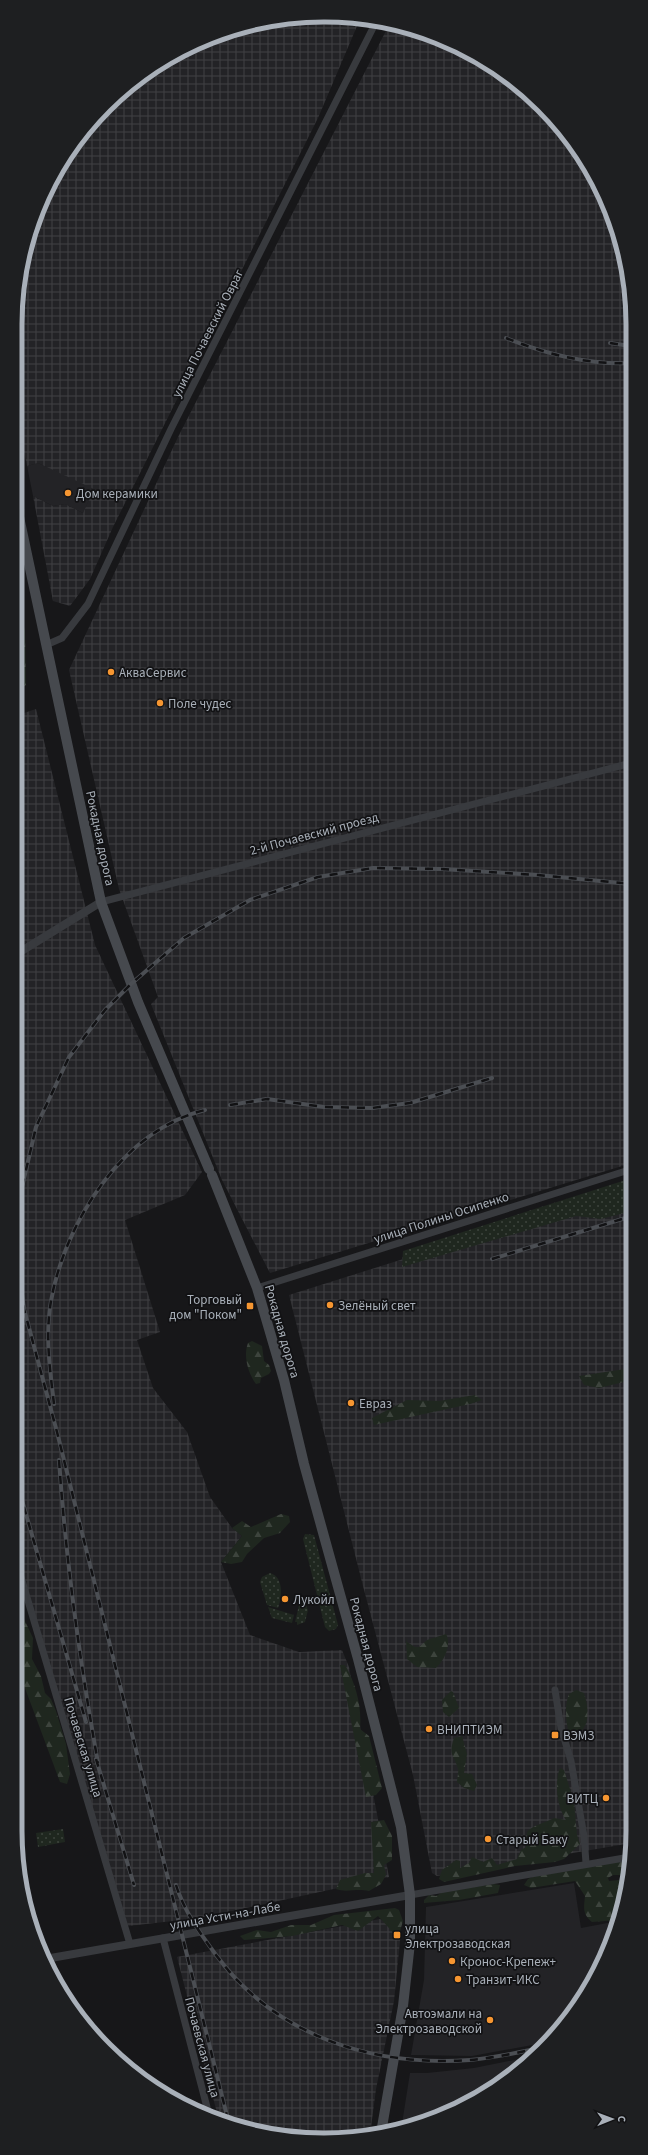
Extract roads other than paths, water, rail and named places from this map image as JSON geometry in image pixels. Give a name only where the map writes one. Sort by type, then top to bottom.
[{"type":"main road","name":"Рокадная дорога","points":[[22,531],[101,902],[138,1002],[257,1288],[284,1380],[302,1460],[358,1659],[401,1827],[410,1895],[410,1943],[403,2006],[382,2127]]},
{"type":"street","name":"улица Почаевский Овраг","points":[[46,645],[62,638],[88,604],[171,429],[374,27]]},
{"type":"street","name":"2-й Почаевский проезд","points":[[22,951],[101,902],[626,764]]},
{"type":"street","name":"улица Полины Осипенко","points":[[257,1288],[626,1171]]},
{"type":"street","name":"Почаевская улица","points":[[22,1581],[130,1944]]},
{"type":"street","points":[[556,1690],[561,1728],[571,1761],[582,1821],[586,1863]]},
{"type":"street","points":[[410,1895],[586,1863],[624,1858]]},
{"type":"street","name":"улица Усти-на-Лабе","points":[[50,1958],[410,1895]]},
{"type":"street","name":"Почаевская улица","points":[[163,1938],[208,2110]]},
{"type":"railway","points":[[506,338],[536,349],[567,357],[599,362],[626,363]]},
{"type":"railway","points":[[610,343],[626,345]]},
{"type":"railway","points":[[22,1187],[36,1127],[69,1057],[105,1010],[131,984],[184,938],[250,900],[318,877],[373,868],[442,869],[538,875],[626,884]]},
{"type":"railway","points":[[230,1105],[267,1099],[324,1107],[372,1108],[410,1103],[492,1078]]},
{"type":"railway","points":[[54,1404],[48,1340],[51,1301],[58,1271],[69,1241],[84,1211],[102,1183],[124,1158],[148,1137],[175,1121],[205,1110]]},
{"type":"railway","points":[[492,1259],[626,1218]]},
{"type":"railway","points":[[22,1294],[24,1309],[57,1432],[227,2117]]},
{"type":"railway","points":[[59,1460],[74,1612],[98,1763]]},
{"type":"railway","points":[[22,1500],[86,1722]]},
{"type":"railway","points":[[96,1759],[134,1885]]},
{"type":"railway","points":[[176,1885],[183,1904],[198,1930],[216,1955],[240,1983],[267,2007],[297,2026],[329,2040],[362,2051],[397,2058],[433,2061],[470,2060],[508,2055],[533,2050]]},
{"type":"place","name":"Дом керамики","points":[[68,493]]},
{"type":"place","name":"АкваСервис","points":[[111,672]]},
{"type":"place","name":"Поле чудес","points":[[160,703]]},
{"type":"place","name":"Зелёный свет","points":[[330,1305]]},
{"type":"place","name":"Торговый дом \"Поком\"","points":[[250,1306]]},
{"type":"place","name":"Евраз","points":[[351,1403]]},
{"type":"place","name":"Лукойл","points":[[285,1599]]},
{"type":"place","name":"ВНИПТИЭМ","points":[[429,1729]]},
{"type":"place","name":"ВЭМЗ","points":[[555,1735]]},
{"type":"place","name":"ВИТЦ","points":[[606,1798]]},
{"type":"place","name":"Старый Баку","points":[[488,1839]]},
{"type":"place","name":"улица Электрозаводская","points":[[397,1935]]},
{"type":"place","name":"Кронос-Крепеж+","points":[[452,1961]]},
{"type":"place","name":"Транзит-ИКС","points":[[458,1979]]},
{"type":"place","name":"Автоэмали на Электрозаводской","points":[[490,2020]]}]
